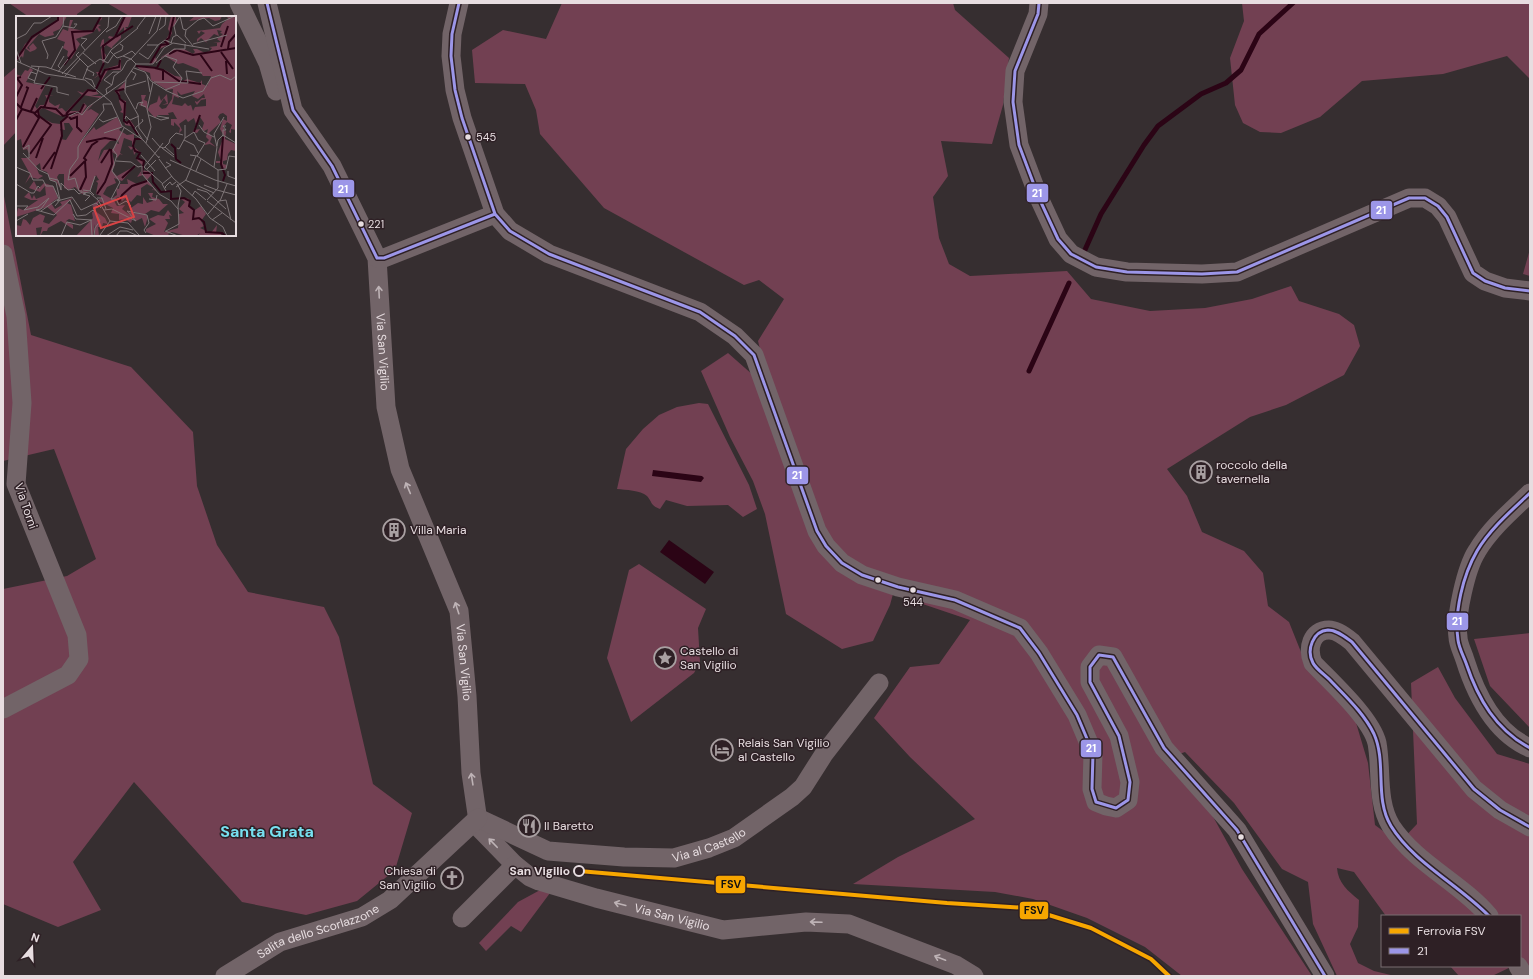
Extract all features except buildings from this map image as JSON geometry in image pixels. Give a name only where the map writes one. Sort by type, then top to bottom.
[{"type":"street","points":[[239,3],[268,63],[280,103],[293,110]]},
{"type":"street","name":"Via San Vigilio","points":[[267,3],[293,110],[332,166],[377,258],[386,407],[400,469],[459,611],[467,696],[471,773],[479,828],[515,865],[530,877],[539,881],[596,898],[723,930],[806,922],[849,924],[956,965],[974,976]]},
{"type":"street","points":[[459,3],[452,34],[455,90],[462,118],[495,214],[510,231],[549,254],[700,312],[735,336],[754,355],[817,531],[826,546],[842,563],[862,575],[898,587],[955,600],[1020,628],[1039,653],[1078,715],[1092,753],[1092,789],[1096,802],[1116,808],[1128,800],[1130,782],[1119,736],[1090,682],[1090,667],[1099,655],[1113,657],[1164,748],[1237,830],[1325,976]]},
{"type":"street","points":[[1039,3],[1038,14],[1015,71],[1014,102],[1019,145],[1046,214],[1058,239],[1071,254],[1096,267],[1114,271],[1202,274],[1237,272],[1409,198],[1425,198],[1438,206],[1447,217],[1473,273],[1485,281],[1498,286],[1530,291]]},
{"type":"street","points":[[377,258],[384,258],[495,214]]},
{"type":"street","name":"Via Torni","points":[[3,254],[16,316],[21,395],[16,484],[77,635],[79,659],[68,675],[3,709]]},
{"type":"street","points":[[1530,493],[1491,532],[1476,552],[1466,580],[1458,616],[1458,637],[1473,684],[1482,701],[1498,724],[1519,743],[1530,748]]},
{"type":"street","points":[[1488,915],[1466,893],[1420,858],[1400,839],[1390,824],[1383,808],[1376,742],[1363,717],[1313,663],[1310,655],[1312,638],[1318,633],[1330,630],[1345,636],[1352,642],[1474,789],[1500,810],[1530,827]]},
{"type":"street","name":"Via al Castello","points":[[478,818],[548,850],[624,857],[674,858],[709,848],[734,838],[792,797],[803,787],[824,754],[879,683]]},
{"type":"street","name":"Salita dello Scorlazzone","points":[[225,976],[280,942],[362,917],[390,900],[478,818]]},
{"type":"street","points":[[462,918],[515,865]]},
{"type":"street","points":[[1519,967],[1524,976]]},
{"type":"shaded area","points":[[9,3],[93,3],[77,14],[77,16],[28,16]]},
{"type":"shaded area","points":[[107,3],[157,3],[170,16],[129,16]]},
{"type":"shaded area","points":[[562,3],[953,3],[955,10],[1009,58],[1003,105],[992,144],[941,141],[948,176],[933,197],[939,238],[949,264],[970,276],[1067,271],[1091,299],[1150,311],[1205,308],[1252,299],[1291,286],[1299,301],[1339,314],[1354,325],[1360,346],[1344,375],[1286,405],[1250,417],[1167,469],[1187,496],[1202,532],[1244,551],[1263,573],[1268,606],[1289,622],[1305,662],[1354,716],[1368,763],[1375,825],[1399,843],[1417,824],[1411,683],[1438,667],[1455,698],[1497,754],[1530,764],[1530,971],[1521,963],[1521,915],[1385,915],[1354,872],[1337,868],[1339,878],[1347,890],[1359,900],[1358,927],[1350,944],[1358,963],[1374,971],[1395,976],[1337,976],[1313,924],[1308,882],[1282,869],[1234,803],[1185,752],[1162,760],[1211,813],[1242,869],[1312,976],[1182,976],[1145,947],[1087,918],[1033,899],[995,892],[853,884],[898,857],[975,819],[910,757],[874,718],[910,667],[939,664],[970,620],[893,594],[890,605],[873,641],[842,649],[786,614],[765,514],[753,481],[730,437],[701,371],[728,353],[770,390],[758,341],[784,299],[759,280],[744,285],[604,208],[540,134],[536,110],[525,84],[475,83],[472,50],[503,30],[546,39]]},
{"type":"shaded area","points":[[1242,3],[1530,3],[1530,79],[1507,56],[1443,74],[1362,81],[1320,117],[1281,133],[1260,132],[1243,123],[1235,105],[1230,58],[1244,21]]},
{"type":"shaded area","points":[[16,67],[16,132],[3,146],[3,78]]},
{"type":"shaded area","points":[[3,191],[31,335],[131,367],[193,432],[197,486],[217,545],[248,592],[324,607],[339,637],[373,784],[412,813],[395,870],[357,901],[306,915],[242,902],[134,782],[73,862],[101,910],[58,927],[3,904],[3,589],[67,576],[96,559],[54,449],[3,461]]},
{"type":"shaded area","points":[[1530,249],[1530,276],[1523,274]]},
{"type":"shaded area","points":[[699,403],[708,404],[749,485],[757,509],[743,517],[728,505],[687,506],[666,500],[660,509],[653,505],[644,494],[617,489],[626,449],[643,429],[659,415],[677,407]]},
{"type":"shaded area","points":[[653,470],[702,476],[704,478],[701,482],[652,476]]},
{"type":"shaded area","points":[[669,540],[714,572],[705,584],[660,552]]},
{"type":"shaded area","points":[[639,564],[706,609],[698,628],[700,662],[694,673],[631,722],[607,658],[629,570]]},
{"type":"shaded area","points":[[1530,633],[1530,728],[1490,686],[1474,639]]},
{"type":"shaded area","points":[[542,889],[550,893],[521,932],[511,926],[486,951],[479,943],[518,902]]},
{"type":"shaded area","points":[[1451,967],[1511,967],[1492,976],[1459,976]]},
{"type":"waterway","points":[[1084,252],[1101,214],[1144,145],[1158,126],[1201,94],[1226,83],[1241,70],[1259,34],[1293,3]]},
{"type":"waterway","points":[[1029,371],[1069,283]]},
{"type":"rail line","name":"FSV","points":[[579,871],[947,903],[1026,908],[1091,928],[1151,959],[1169,976]]},
{"type":"transit line","name":"21","points":[[267,3],[293,110],[332,166],[377,258],[384,258],[495,214]]},
{"type":"transit line","name":"21","points":[[459,3],[452,34],[451,56],[455,90],[462,118],[495,214],[510,231],[549,254],[700,312],[735,336],[754,355],[817,531],[826,546],[842,563],[862,575],[898,587],[955,600],[1020,628],[1039,653],[1077,715],[1093,753],[1092,789],[1096,802],[1116,808],[1128,800],[1130,782],[1119,736],[1090,682],[1090,667],[1099,655],[1113,657],[1164,748],[1237,830],[1325,976]]},
{"type":"transit line","name":"21","points":[[1039,3],[1038,14],[1015,71],[1013,102],[1019,145],[1039,198],[1058,239],[1071,254],[1096,267],[1127,272],[1202,274],[1237,272],[1409,198],[1425,198],[1438,206],[1447,217],[1473,273],[1485,281],[1505,288],[1530,291]]},
{"type":"transit line","name":"21","points":[[1530,493],[1494,528],[1477,551],[1464,582],[1457,618],[1460,649],[1476,689],[1498,723],[1518,741],[1530,748]]},
{"type":"transit line","name":"21","points":[[1488,915],[1411,851],[1391,826],[1383,804],[1380,757],[1374,734],[1370,726],[1354,705],[1313,663],[1310,652],[1312,642],[1315,637],[1323,631],[1331,630],[1341,634],[1352,642],[1474,789],[1500,810],[1530,827]]},
{"type":"place","name":"545","points":[[468,137]]},
{"type":"place","name":"221","points":[[361,224]]},
{"type":"place","name":"roccolo della tavernella","points":[[1201,472]]},
{"type":"place","name":"Villa Maria","points":[[394,530]]},
{"type":"place","name":"544","points":[[913,590]]},
{"type":"place","name":"Castello di San Vigilio","points":[[665,658]]},
{"type":"place","name":"Relais San Vigilio al Castello","points":[[722,750]]},
{"type":"place","name":"Il Baretto","points":[[529,826]]},
{"type":"place","name":"San Vigilio","points":[[579,871]]},
{"type":"place","name":"Chiesa di San Vigilio","points":[[452,878]]},
{"type":"district","name":"Santa Grata","points":[[267,831]]}]
